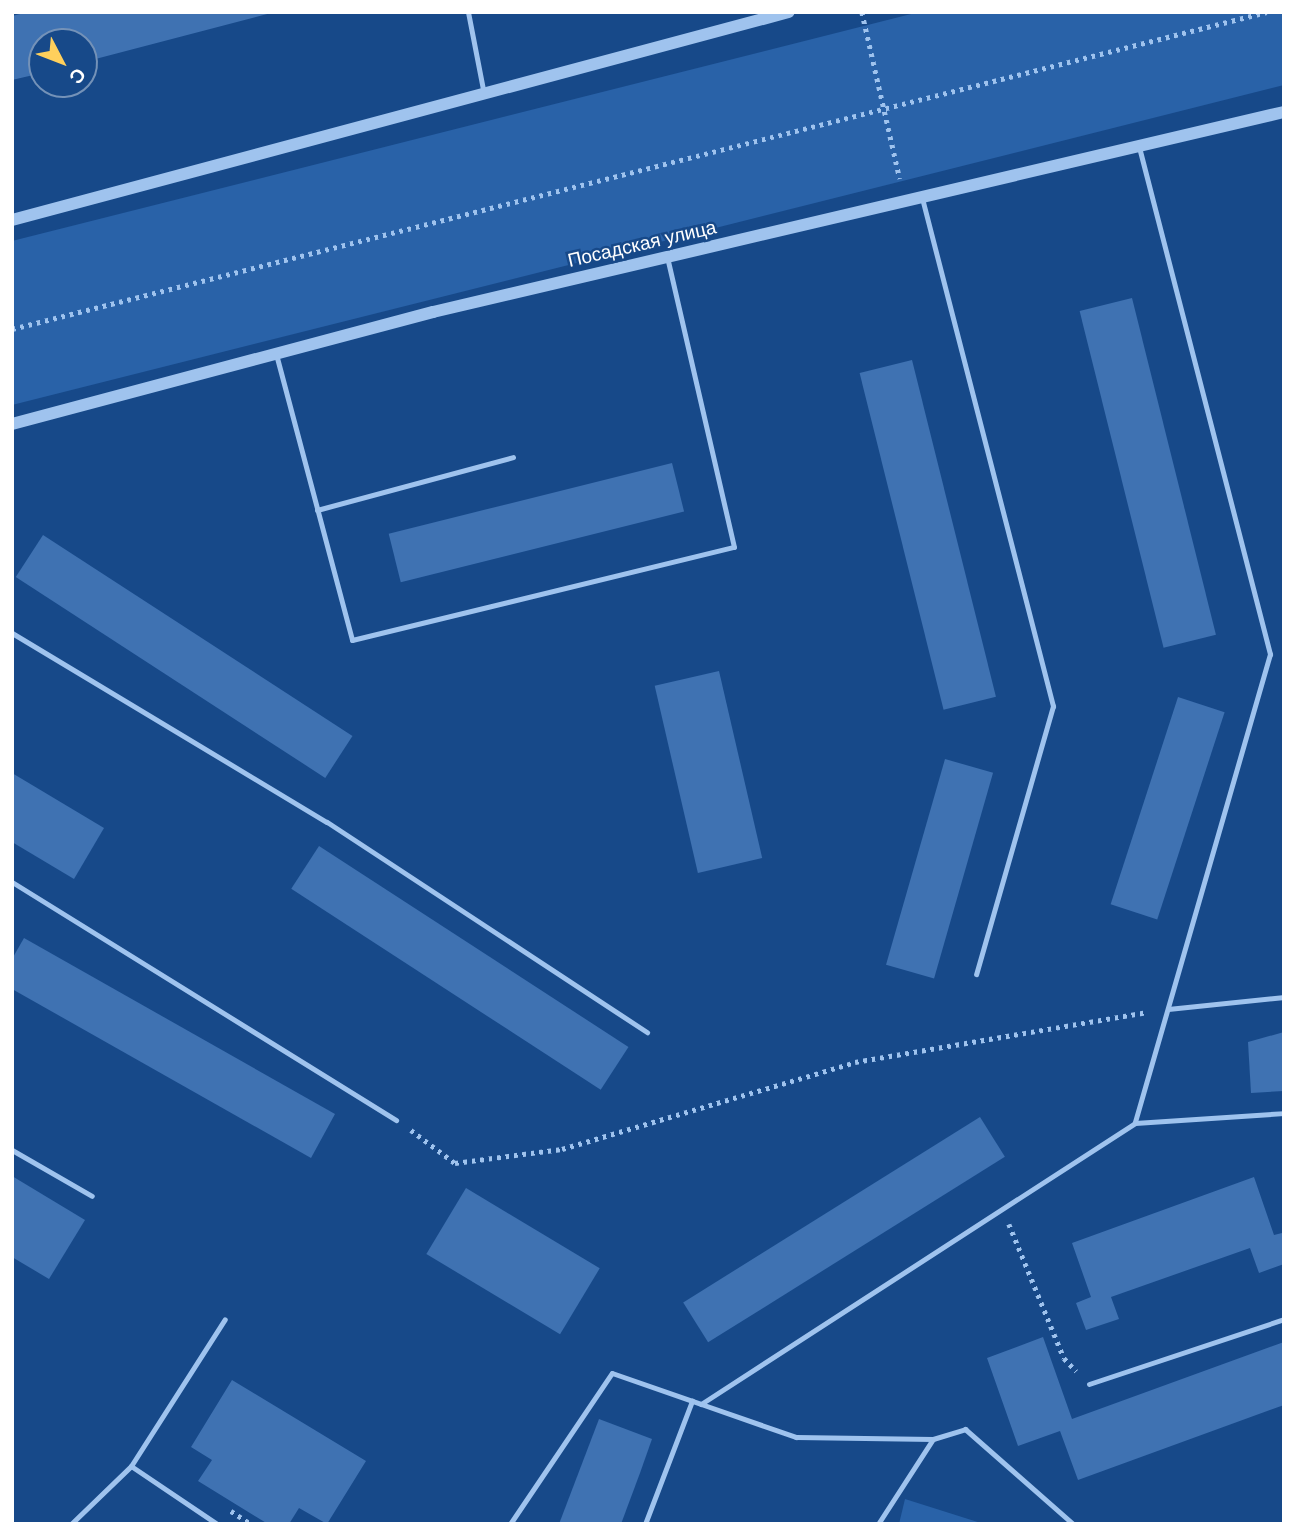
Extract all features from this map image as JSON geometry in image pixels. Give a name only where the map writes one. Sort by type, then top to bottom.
[{"type":"street","points":[[12,220],[789,12]]},
{"type":"street","name":"Посадская улица","points":[[12,424],[275,354],[667,257],[1284,112]]},
{"type":"lane","points":[[468,12],[484,94]]},
{"type":"lane","points":[[1135,1122],[1270,654],[1139,147]]},
{"type":"lane","points":[[922,198],[1053,706],[976,974]]},
{"type":"lane","points":[[275,354],[352,640],[734,547],[667,257]]},
{"type":"lane","points":[[317,510],[513,457]]},
{"type":"lane","points":[[12,634],[327,822],[647,1032]]},
{"type":"lane","points":[[12,882],[396,1120]]},
{"type":"lane","points":[[1168,1009],[1284,997]]},
{"type":"lane","points":[[701,1404],[1135,1122],[1284,1113]]},
{"type":"lane","points":[[12,1150],[92,1196]]},
{"type":"lane","points":[[71,1524],[131,1466],[225,1319]]},
{"type":"lane","points":[[1089,1384],[1284,1319]]},
{"type":"lane","points":[[510,1524],[612,1374],[796,1437],[933,1439],[965,1429],[1073,1524]]},
{"type":"lane","points":[[645,1524],[692,1401]]},
{"type":"lane","points":[[878,1524],[933,1439]]},
{"type":"lane","points":[[131,1466],[217,1524]]},
{"type":"path","points":[[862,12],[905,201]]},
{"type":"path","points":[[12,330],[1267,12]]},
{"type":"path","points":[[396,1120],[455,1163],[562,1149],[855,1062],[1168,1009]]},
{"type":"path","points":[[1002,1208],[1064,1358],[1089,1384]]},
{"type":"shaded area","points":[[919,12],[1284,12],[1284,85],[12,405],[12,241]]},
{"type":"shaded area","points":[[905,1499],[984,1524],[899,1524]]},
{"type":"building","points":[[28,12],[271,12],[98,58],[98,28],[28,28],[28,76],[12,80],[12,16]]},
{"type":"building","points":[[1132,298],[1216,635],[1164,648],[1080,311]]},
{"type":"building","points":[[912,360],[996,697],[944,710],[860,373]]},
{"type":"building","points":[[672,463],[684,512],[401,582],[389,534]]},
{"type":"building","points":[[43,535],[352,736],[325,778],[16,577]]},
{"type":"building","points":[[719,671],[762,858],[698,873],[655,686]]},
{"type":"building","points":[[1178,697],[1225,712],[1157,919],[1111,904]]},
{"type":"building","points":[[945,759],[993,773],[934,978],[886,965]]},
{"type":"building","points":[[12,773],[104,828],[74,879],[12,842]]},
{"type":"building","points":[[319,846],[628,1047],[601,1090],[291,889]]},
{"type":"building","points":[[24,938],[335,1114],[311,1158],[12,989],[12,959]]},
{"type":"building","points":[[1284,1032],[1284,1091],[1251,1093],[1248,1042]]},
{"type":"building","points":[[980,1117],[1005,1157],[708,1342],[683,1302]]},
{"type":"building","points":[[12,1176],[85,1220],[49,1279],[12,1257]]},
{"type":"building","points":[[1254,1177],[1274,1235],[1282,1233],[1284,1264],[1259,1273],[1250,1248],[1111,1297],[1119,1319],[1086,1330],[1076,1303],[1091,1297],[1072,1243]]},
{"type":"building","points":[[466,1188],[600,1268],[560,1334],[426,1254]]},
{"type":"building","points":[[1043,1337],[1072,1419],[1284,1342],[1284,1405],[1078,1480],[1060,1431],[1018,1446],[987,1358]]},
{"type":"building","points":[[232,1380],[366,1461],[327,1524],[299,1508],[289,1524],[268,1524],[198,1481],[212,1460],[191,1447]]},
{"type":"building","points":[[599,1419],[652,1439],[621,1524],[559,1524]]}]
